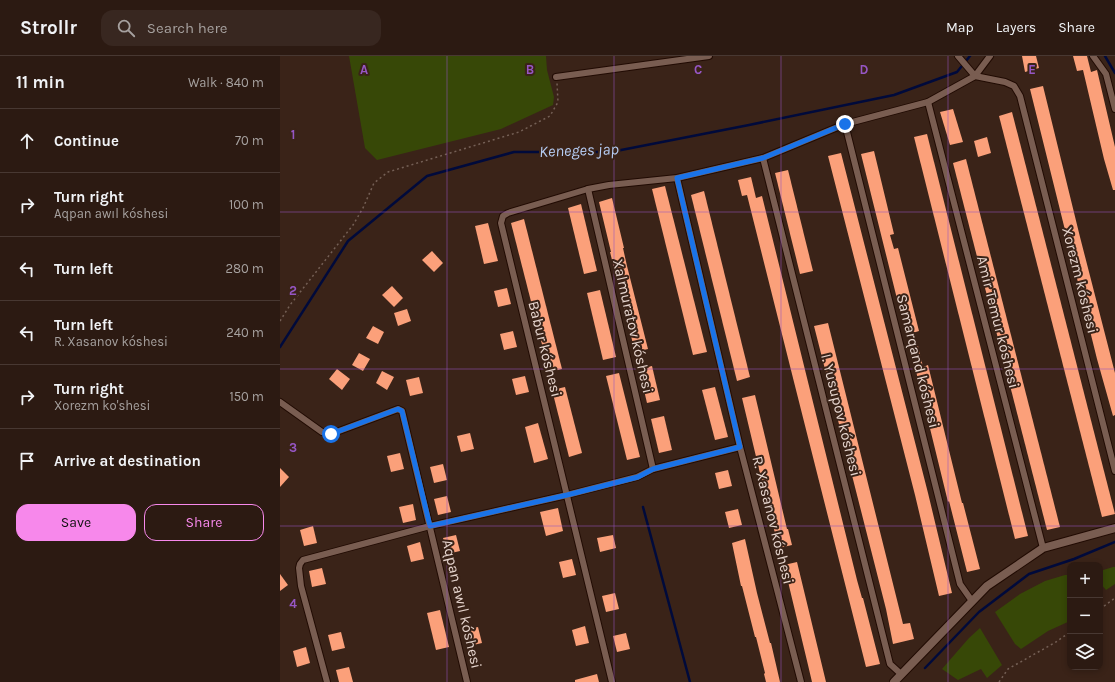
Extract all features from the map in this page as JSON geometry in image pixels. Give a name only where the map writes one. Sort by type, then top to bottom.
[{"type":"street","points":[[556,77],[663,59],[709,56]]},
{"type":"street","points":[[958,56],[975,76]]},
{"type":"street","points":[[588,189],[610,185],[677,178],[763,158],[845,124],[928,102],[975,76],[990,56]]},
{"type":"street","points":[[1093,56],[1106,74],[1115,109]]},
{"type":"street","name":"Xorezm kóshesi","points":[[975,76],[1005,82],[1014,86],[1020,96],[1115,471]]},
{"type":"street","name":"Amir Temur kóshesi","points":[[928,102],[1043,548]]},
{"type":"street","name":"Samarqand kóshesi","points":[[845,124],[960,584],[972,601]]},
{"type":"street","name":"I. Yusupov kóshesi","points":[[763,158],[890,664],[901,674]]},
{"type":"street","name":"R. Xasanov kóshesi","points":[[677,178],[740,447],[801,682]]},
{"type":"street","name":"Babur kóshesi","points":[[567,495],[501,223],[503,216],[508,213],[588,189]]},
{"type":"street","name":"Xalmuratov kóshesi","points":[[588,189],[653,469]]},
{"type":"street","name":"Aqpan awıl kóshesi","points":[[280,402],[322,432],[331,434],[398,409],[402,411],[467,682]]},
{"type":"street","points":[[327,682],[301,586],[299,568],[303,560],[430,526],[567,495],[638,477],[653,469],[740,447]]},
{"type":"street","points":[[567,495],[612,682]]},
{"type":"street","points":[[894,682],[987,586],[1043,548],[1115,528]]},
{"type":"path","points":[[280,321],[290,305],[364,208],[374,183],[388,172],[519,132],[550,116],[558,102],[556,77]]},
{"type":"path","points":[[1103,607],[1115,598]]},
{"type":"path","points":[[999,682],[1008,669],[1067,634]]},
{"type":"green space","points":[[349,56],[546,56],[547,70],[554,97],[553,105],[501,129],[377,160],[365,148]]},
{"type":"green space","points":[[1115,567],[1115,584],[1106,590],[1103,586],[1103,570]]},
{"type":"green space","points":[[1067,575],[1067,622],[1048,631],[1021,649],[1015,644],[995,612],[1020,594],[1045,581]]},
{"type":"green space","points":[[980,628],[1002,665],[987,678],[981,669],[958,680],[942,669],[969,638]]},
{"type":"building","points":[[1022,56],[1036,56],[1039,68],[1025,72]]},
{"type":"building","points":[[1073,56],[1087,56],[1091,72],[1097,70],[1115,147],[1115,190],[1113,190],[1104,159],[1083,70],[1077,71]]},
{"type":"building","points":[[1043,86],[1115,373],[1115,415],[1113,416],[1097,359],[1030,89]]},
{"type":"building","points":[[953,109],[963,142],[950,145],[940,112]]},
{"type":"building","points":[[1012,112],[1115,514],[1102,517],[999,116]]},
{"type":"building","points":[[927,134],[1028,536],[1015,539],[914,137]]},
{"type":"building","points":[[987,137],[991,153],[978,157],[974,141]]},
{"type":"building","points":[[874,151],[894,234],[890,235],[894,249],[898,248],[919,331],[906,335],[861,154]]},
{"type":"building","points":[[841,153],[952,593],[939,596],[915,495],[828,156]]},
{"type":"building","points":[[966,159],[1060,527],[1047,530],[953,163]]},
{"type":"building","points":[[788,170],[813,271],[800,274],[775,173]]},
{"type":"building","points":[[751,177],[756,198],[762,196],[857,580],[880,664],[866,667],[747,195],[742,196],[738,180]]},
{"type":"building","points":[[665,186],[707,352],[693,355],[652,189]]},
{"type":"building","points":[[704,191],[750,377],[737,381],[691,195]]},
{"type":"building","points":[[612,198],[648,349],[635,352],[599,202]]},
{"type":"building","points":[[581,204],[597,271],[584,274],[568,208]]},
{"type":"building","points":[[524,219],[562,369],[549,372],[511,223]]},
{"type":"building","points":[[488,223],[498,261],[484,264],[475,226]]},
{"type":"building","points":[[432,251],[443,263],[434,272],[422,260]]},
{"type":"building","points":[[392,286],[403,298],[394,307],[382,295]]},
{"type":"building","points":[[507,288],[511,304],[498,307],[494,291]]},
{"type":"building","points":[[600,290],[616,357],[603,360],[587,293]]},
{"type":"building","points":[[407,309],[411,321],[398,326],[394,313]]},
{"type":"building","points":[[828,323],[903,624],[910,623],[914,639],[893,644],[886,609],[814,326]]},
{"type":"building","points":[[373,326],[384,332],[378,344],[366,338]]},
{"type":"building","points":[[513,331],[517,347],[504,350],[500,334]]},
{"type":"building","points":[[918,346],[923,367],[928,365],[980,569],[967,572],[909,348]]},
{"type":"building","points":[[359,353],[370,359],[363,371],[352,365]]},
{"type":"building","points":[[652,366],[660,400],[647,403],[639,369]]},
{"type":"building","points":[[337,369],[350,379],[342,390],[329,379]]},
{"type":"building","points":[[382,371],[394,377],[387,390],[376,383]]},
{"type":"building","points":[[619,373],[640,457],[627,460],[606,376]]},
{"type":"building","points":[[525,376],[529,392],[516,395],[512,379]]},
{"type":"building","points":[[419,377],[423,393],[410,396],[406,380]]},
{"type":"building","points":[[565,387],[582,453],[569,457],[552,390]]},
{"type":"building","points":[[715,387],[728,437],[715,440],[702,390]]},
{"type":"building","points":[[755,395],[792,545],[779,548],[742,398]]},
{"type":"building","points":[[664,416],[672,450],[659,453],[651,419]]},
{"type":"building","points":[[538,423],[548,459],[534,463],[525,427]]},
{"type":"building","points":[[470,433],[474,449],[461,452],[457,436]]},
{"type":"building","points":[[400,453],[404,469],[391,472],[387,456]]},
{"type":"building","points":[[443,464],[447,480],[434,483],[430,467]]},
{"type":"building","points":[[280,468],[289,477],[280,487]]},
{"type":"building","points":[[728,470],[732,486],[719,489],[715,473]]},
{"type":"building","points":[[447,496],[451,512],[438,515],[434,499]]},
{"type":"building","points":[[413,504],[416,520],[403,523],[399,507]]},
{"type":"building","points":[[558,508],[563,531],[546,536],[540,512]]},
{"type":"building","points":[[738,509],[742,525],[729,528],[725,512]]},
{"type":"building","points":[[313,526],[317,543],[304,546],[300,530]]},
{"type":"building","points":[[456,535],[460,551],[447,554],[443,538]]},
{"type":"building","points":[[613,535],[616,548],[600,552],[597,538]]},
{"type":"building","points":[[745,539],[780,682],[766,682],[756,637],[741,586],[732,543]]},
{"type":"building","points":[[420,542],[424,559],[411,562],[407,546]]},
{"type":"building","points":[[572,559],[576,575],[563,578],[559,562]]},
{"type":"building","points":[[797,562],[826,682],[812,682],[784,565]]},
{"type":"building","points":[[322,568],[326,584],[312,587],[309,571]]},
{"type":"building","points":[[280,574],[288,585],[280,591]]},
{"type":"building","points":[[615,593],[619,609],[606,612],[602,596]]},
{"type":"building","points":[[440,610],[449,647],[436,650],[427,613]]},
{"type":"building","points":[[585,626],[589,643],[576,646],[572,630]]},
{"type":"building","points":[[478,627],[482,643],[469,646],[465,630]]},
{"type":"building","points":[[341,632],[345,648],[332,651],[328,635]]},
{"type":"building","points":[[626,633],[630,649],[617,652],[613,636]]},
{"type":"building","points":[[306,647],[310,663],[297,667],[293,651]]},
{"type":"building","points":[[349,667],[353,682],[339,682],[336,670]]},
{"type":"building","points":[[597,674],[599,682],[575,682],[575,680]]},
{"type":"waterway","name":"Keneges jap","points":[[280,347],[348,241],[427,176],[514,152],[611,152],[894,95],[957,72],[970,56]]},
{"type":"waterway","points":[[1105,56],[1115,73]]},
{"type":"waterway","points":[[643,507],[690,682]]},
{"type":"waterway","points":[[925,668],[979,612],[1029,574],[1074,559],[1115,542]]},
{"type":"route","points":[[331,434],[398,409],[402,411],[430,526],[567,495],[638,477],[653,469],[740,447],[677,178],[763,158],[845,124]]}]
